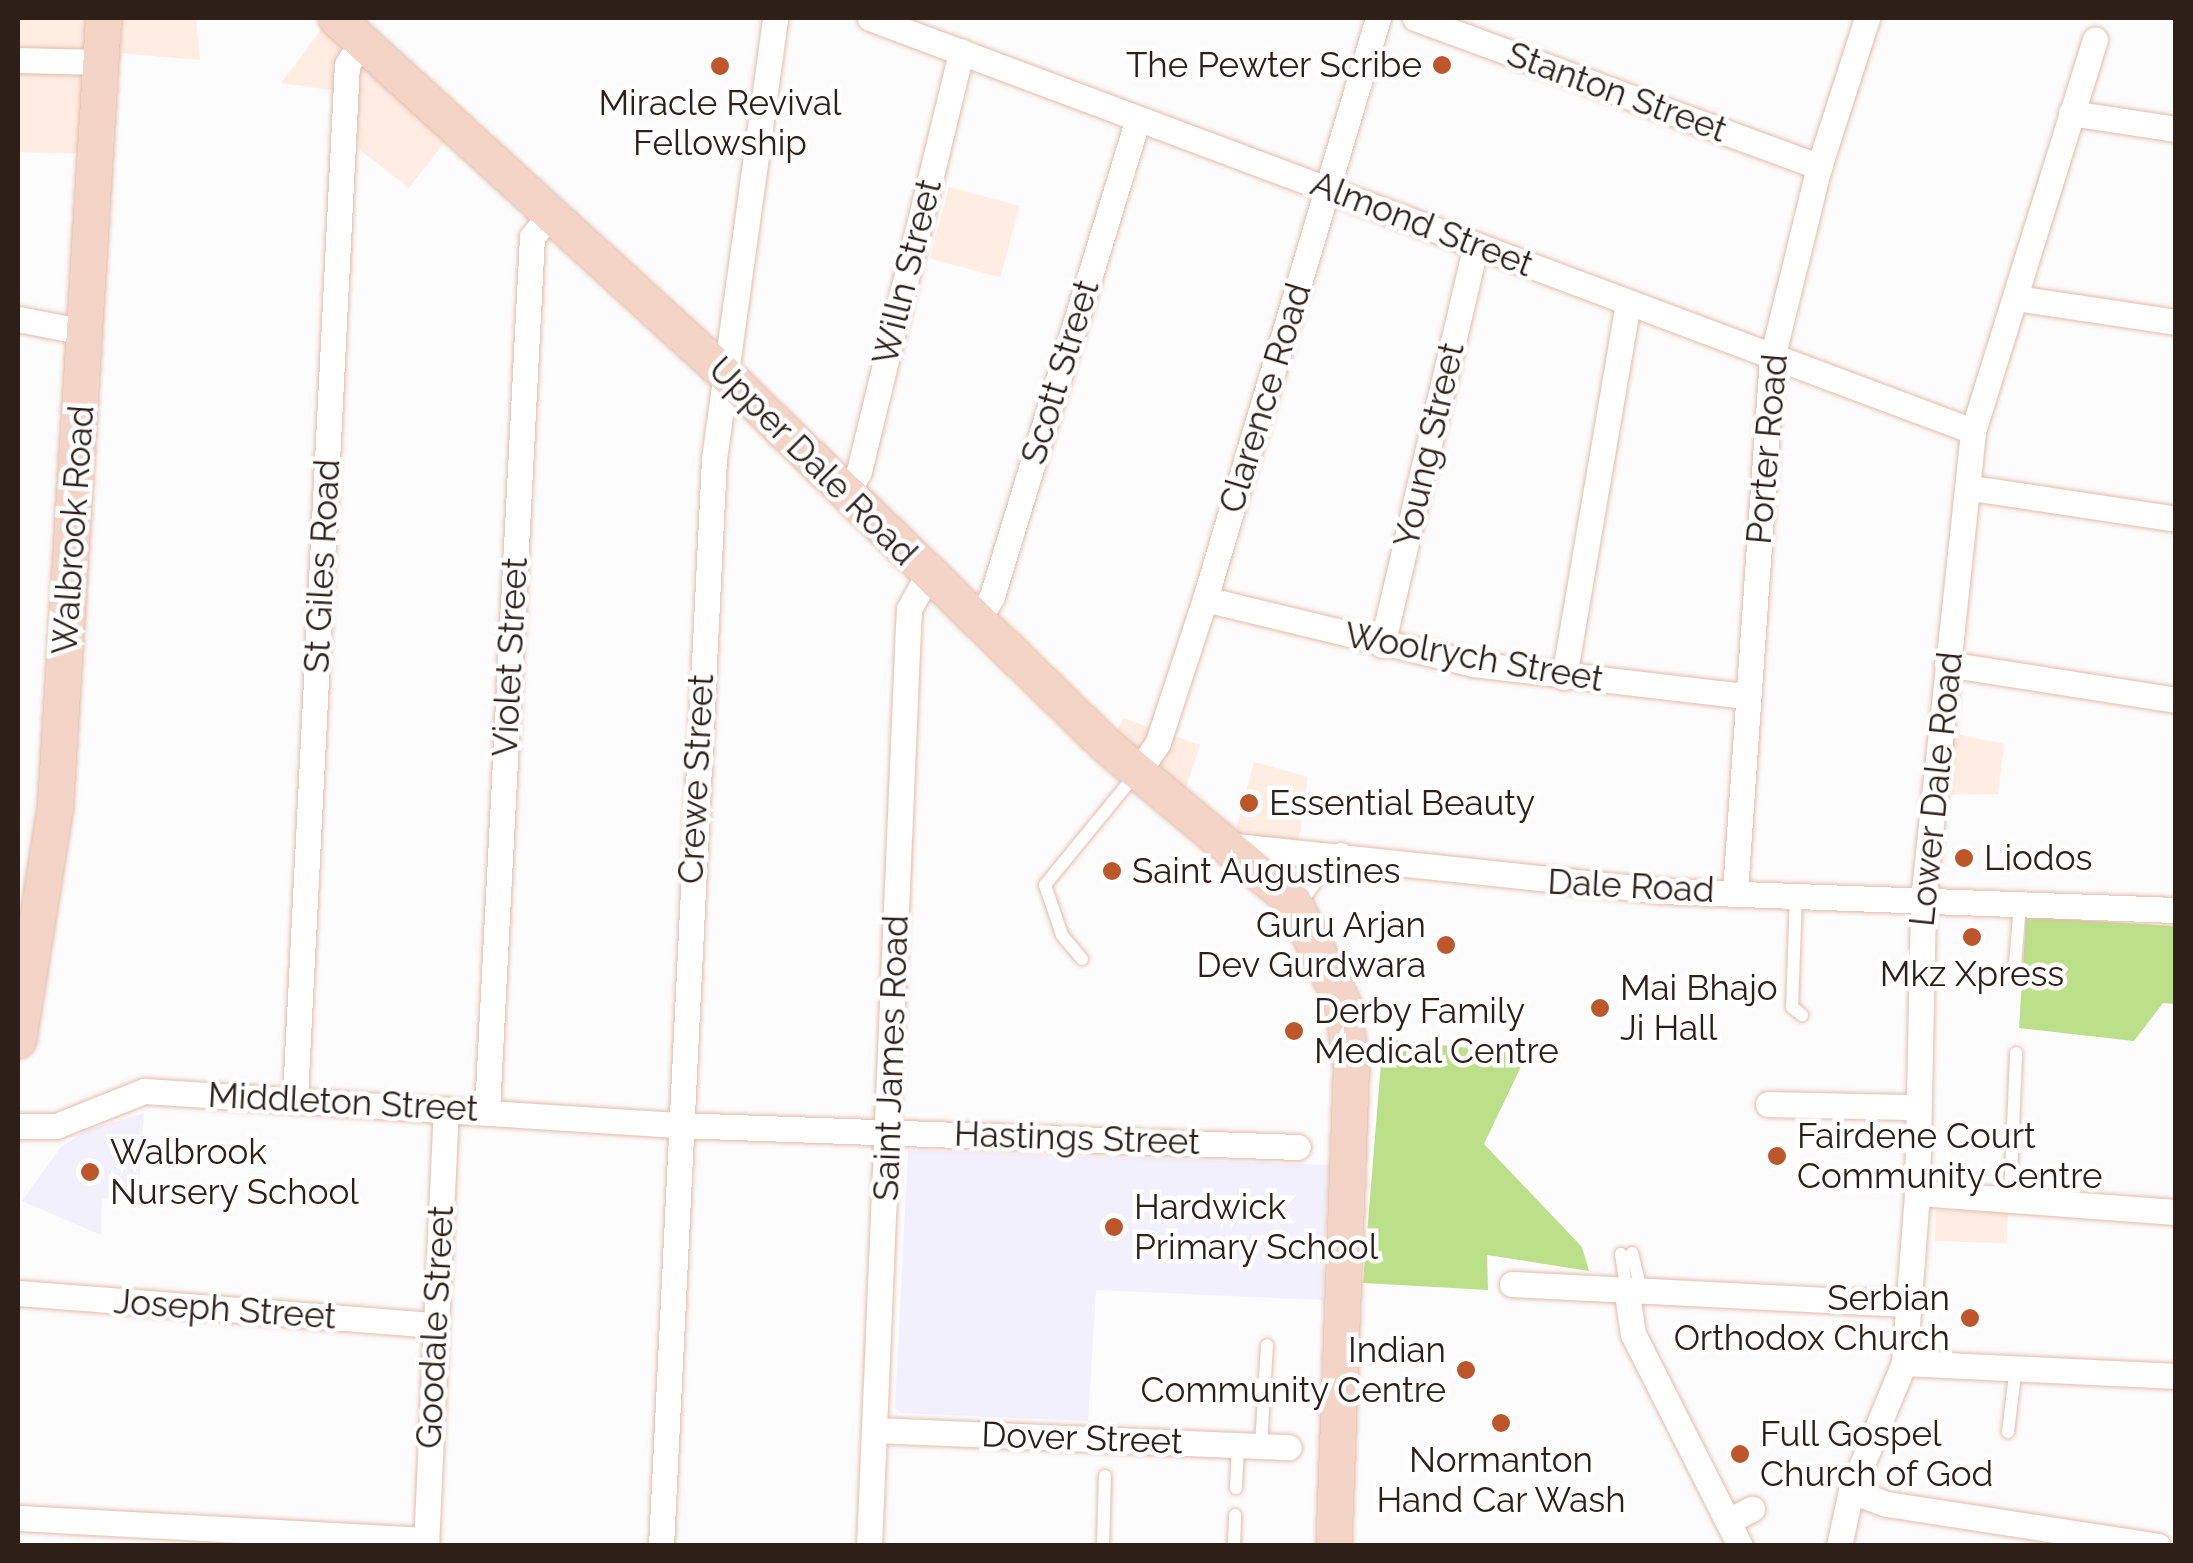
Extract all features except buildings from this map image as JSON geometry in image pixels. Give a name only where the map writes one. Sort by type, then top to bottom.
[{"type":"street","name":"Walbrook Road","points":[[18,1040],[55,806],[104,18]]},
{"type":"street","name":"Crewe Street","points":[[661,1546],[677,1125],[722,370],[775,18]]},
{"type":"street","name":"Almond Street","points":[[870,18],[1973,431]]},
{"type":"street","name":"Clarence Road","points":[[1138,772],[1158,742],[1204,599],[1378,18]]},
{"type":"street","name":"Stanton Street","points":[[1415,18],[1819,166]]},
{"type":"street","name":"Porter Road","points":[[1735,892],[1772,358],[1819,166],[1867,18]]},
{"type":"street","name":"Upper Dale Road","points":[[349,28],[722,370],[977,623],[1138,772],[1234,846],[1294,901]]},
{"type":"street","name":"St Giles Road","points":[[295,1097],[349,28]]},
{"type":"street","name":"Lower Dale Road","points":[[1838,1546],[1852,1491],[1904,1363],[1917,1193],[1923,900],[1948,664],[1972,488],[1973,431],[2095,40]]},
{"type":"street","name":"Willn Street","points":[[848,491],[859,472],[961,52]]},
{"type":"street","points":[[18,60],[101,62]]},
{"type":"street","points":[[2071,114],[2176,129]]},
{"type":"street","name":"Scott Street","points":[[977,623],[992,596],[1138,120]]},
{"type":"street","name":"Violet Street","points":[[487,1110],[532,238],[553,212]]},
{"type":"street","name":"Young Street","points":[[1382,645],[1476,245]]},
{"type":"street","points":[[2016,298],[2176,322]]},
{"type":"street","points":[[1564,677],[1628,302]]},
{"type":"street","points":[[18,319],[85,332]]},
{"type":"street","points":[[1972,488],[2176,519]]},
{"type":"street","name":"Saint James Road","points":[[870,1546],[909,609],[928,575]]},
{"type":"street","name":"Woolrych Street","points":[[1204,599],[1382,645],[1564,677],[1746,696]]},
{"type":"street","points":[[1948,664],[2176,700]]},
{"type":"street","name":"Dale Road","points":[[1234,846],[1340,855],[1544,882],[2176,910]]},
{"type":"street","points":[[1333,1546],[1351,1066],[1342,1002],[1294,901],[1316,870],[1340,855]]},
{"type":"street","name":"Middleton Street","points":[[18,1126],[56,1126],[109,1100],[144,1091],[295,1097],[677,1125]]},
{"type":"street","points":[[1768,1104],[1918,1106]]},
{"type":"street","name":"Goodale Street","points":[[426,1543],[433,1324],[446,1109]]},
{"type":"street","name":"Hastings Street","points":[[677,1125],[1298,1147]]},
{"type":"street","points":[[1917,1193],[2047,1199],[2163,1211]]},
{"type":"street","points":[[1512,1284],[1635,1295],[1911,1304]]},
{"type":"street","name":"Joseph Street","points":[[18,1294],[433,1324]]},
{"type":"street","points":[[1635,1295],[1632,1334],[1740,1546]]},
{"type":"street","points":[[1904,1363],[2176,1376]]},
{"type":"street","name":"Dover Street","points":[[875,1430],[1290,1447]]},
{"type":"street","points":[[1852,1491],[1886,1504],[2158,1546]]},
{"type":"street","points":[[1728,1522],[1752,1509]]},
{"type":"street","points":[[18,1518],[426,1543]]},
{"type":"lane","points":[[1082,960],[1062,935],[1045,885],[1138,772]]},
{"type":"lane","points":[[1796,895],[1792,1007],[1802,1015]]},
{"type":"lane","points":[[2014,977],[2020,904]]},
{"type":"lane","points":[[2010,1198],[2016,1053]]},
{"type":"lane","points":[[1627,1253],[1635,1295]]},
{"type":"lane","points":[[1236,1488],[1249,1445],[1267,1345]]},
{"type":"lane","points":[[2008,1432],[2016,1366]]},
{"type":"lane","points":[[1102,1546],[1105,1476]]},
{"type":"lane","points":[[1234,1546],[1235,1515]]},
{"type":"shaded area","points":[[18,18],[196,18],[200,60],[118,53],[87,154],[18,152]]},
{"type":"shaded area","points":[[323,27],[450,135],[409,188],[361,151],[338,91],[281,83]]},
{"type":"shaded area","points":[[949,187],[1020,206],[1000,277],[930,258]]},
{"type":"shaded area","points":[[1123,718],[1200,745],[1180,806],[1109,748]]},
{"type":"shaded area","points":[[1951,733],[2004,744],[1998,794],[1944,795]]},
{"type":"shaded area","points":[[1254,762],[1308,777],[1298,846],[1234,838]]},
{"type":"shaded area","name":"Walbrook Nursery School","points":[[144,1113],[138,1198],[102,1198],[101,1235],[22,1201],[61,1147],[87,1130]]},
{"type":"shaded area","name":"Hardwick Primary School","points":[[908,1150],[1329,1165],[1323,1300],[1096,1290],[1088,1421],[900,1413],[895,1407]]},
{"type":"shaded area","points":[[1936,1210],[2008,1213],[2007,1243],[1935,1241]]},
{"type":"green space","points":[[2026,917],[2175,926],[2175,1004],[2163,1003],[2134,1041],[2019,1028]]},
{"type":"green space","points":[[1383,1039],[1527,1054],[1484,1144],[1582,1247],[1589,1271],[1487,1255],[1488,1290],[1363,1283]]},
{"type":"place","name":"The Pewter Scribe","points":[[1442,65]]},
{"type":"place","name":"Miracle Revival Fellowship","points":[[720,66]]},
{"type":"place","name":"Essential Beauty","points":[[1249,803]]},
{"type":"place","name":"Liodos","points":[[1964,858]]},
{"type":"place","name":"Saint Augustines","points":[[1112,871]]},
{"type":"place","name":"Mkz Xpress","points":[[1972,937]]},
{"type":"place","name":"Guru Arjan Dev Gurdwara","points":[[1446,945]]},
{"type":"place","name":"Mai Bhajo Ji Hall","points":[[1600,1008]]},
{"type":"place","name":"Derby Family Medical Centre","points":[[1294,1031]]},
{"type":"place","name":"Fairdene Court Community Centre","points":[[1777,1156]]},
{"type":"place","name":"Walbrook Nursery School","points":[[90,1172]]},
{"type":"place","name":"Hardwick Primary School","points":[[1114,1227]]},
{"type":"place","name":"Serbian Orthodox Church","points":[[1970,1318]]},
{"type":"place","name":"Indian Community Centre","points":[[1466,1370]]},
{"type":"place","name":"Normanton Hand Car Wash","points":[[1501,1423]]},
{"type":"place","name":"Full Gospel Church of God","points":[[1740,1454]]}]
